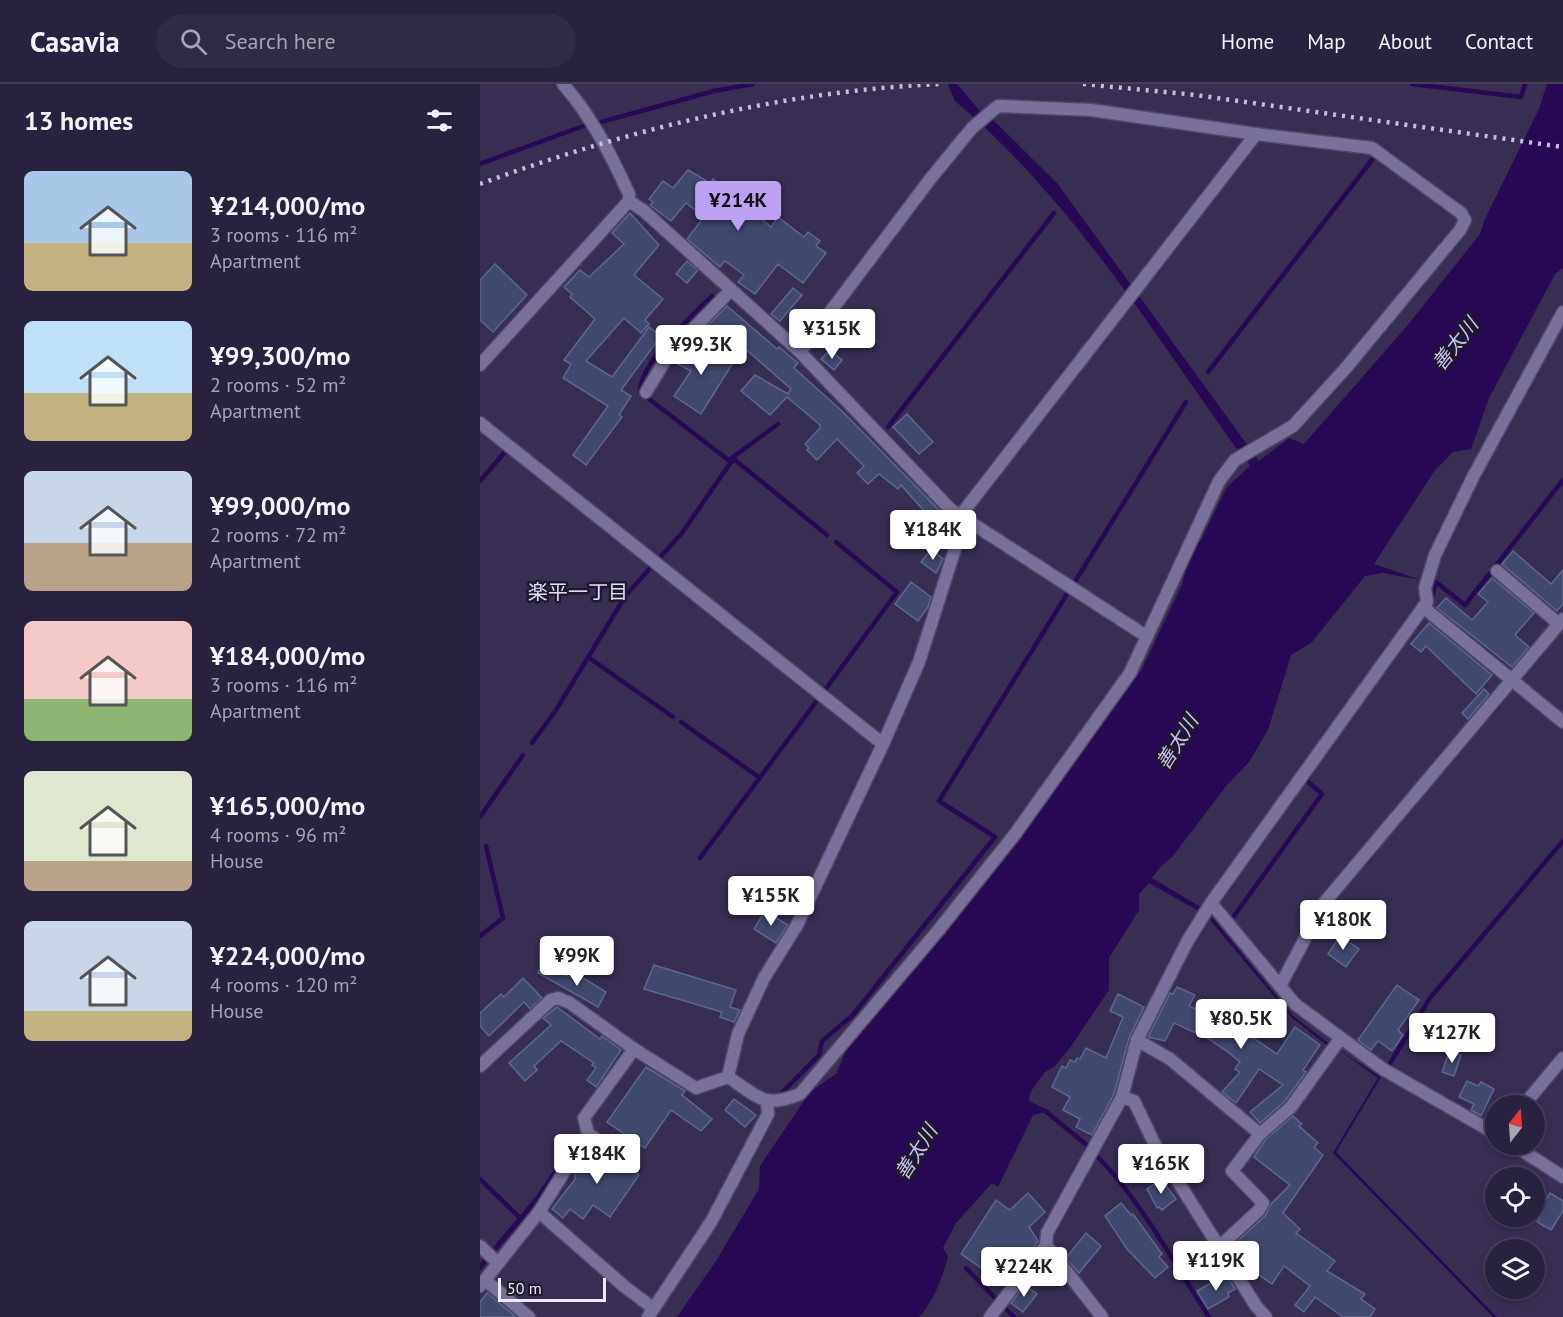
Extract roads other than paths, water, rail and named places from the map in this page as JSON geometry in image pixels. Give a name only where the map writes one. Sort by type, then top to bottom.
[{"type":"street","points":[[480,365],[628,201],[629,194],[600,136],[585,109],[564,84]]},
{"type":"street","points":[[728,1077],[767,1102],[780,1102],[800,1094],[937,932],[1015,834],[1123,682],[1219,481],[1235,460],[1293,426],[1345,369],[1460,230],[1465,220],[1461,213],[1372,148],[1091,110],[998,106],[972,128],[931,178],[800,352]]},
{"type":"street","points":[[728,1077],[738,1034],[764,978],[797,925],[883,744],[919,662],[940,602],[961,530],[960,516],[1256,134]]},
{"type":"street","points":[[628,201],[644,211],[800,352],[950,509],[1146,636]]},
{"type":"street","points":[[646,392],[669,354],[731,290]]},
{"type":"street","points":[[990,1317],[1046,1245],[1047,1233],[1122,1097],[1137,1040],[1187,942],[1211,903],[1427,602],[1425,588],[1435,555],[1473,477],[1563,312]]},
{"type":"street","points":[[480,423],[883,744]]},
{"type":"street","points":[[1280,986],[1324,903],[1561,622],[1497,571]]},
{"type":"street","points":[[1424,607],[1563,722]]},
{"type":"street","points":[[1211,903],[1295,1004],[1383,1069],[1485,1128]]},
{"type":"street","points":[[480,1066],[551,1000],[558,998],[570,1003],[634,1049],[696,1088],[728,1077]]},
{"type":"street","points":[[1218,1248],[1259,1210],[1263,1203],[1232,1171],[1260,1134],[1291,1107],[1340,1039]]},
{"type":"street","points":[[1137,1040],[1170,1059],[1260,1134]]},
{"type":"street","points":[[529,1317],[483,1283],[490,1255],[539,1212],[588,1134],[584,1118],[634,1049]]},
{"type":"street","points":[[1532,1095],[1563,1058]]},
{"type":"street","points":[[1122,1097],[1134,1101],[1155,1146],[1218,1248],[1256,1306],[1266,1317]]},
{"type":"street","points":[[539,1212],[651,1312],[711,1222],[768,1114],[767,1102]]},
{"type":"street","points":[[1529,1155],[1563,1177]]},
{"type":"street","points":[[1046,1245],[1102,1317]]},
{"type":"lane","points":[[587,1130],[635,1163]]},
{"type":"water","name":"善太川","points":[[948,84],[957,84],[981,112],[993,120],[1057,183],[1259,461],[1289,438],[1304,444],[1407,326],[1480,234],[1484,221],[1539,109],[1547,84],[1563,84],[1563,268],[1555,274],[1489,398],[1471,449],[1453,452],[1435,470],[1374,564],[1421,580],[1383,573],[1365,576],[1312,642],[1291,655],[1268,730],[1249,762],[1227,785],[1172,857],[1152,878],[1204,909],[1202,913],[1149,883],[1139,894],[1139,910],[1109,958],[1109,990],[1072,1045],[1054,1067],[1045,1072],[1031,1091],[1029,1101],[1050,1111],[1033,1115],[998,1187],[992,1183],[956,1223],[943,1248],[948,1256],[940,1281],[929,1304],[919,1317],[677,1317],[716,1261],[759,1189],[760,1166],[810,1092],[836,1074],[846,1051],[1027,828],[1142,669],[1182,585],[1189,555],[1201,540],[1227,487],[1250,466],[1246,456],[1236,448],[1106,265],[1035,179],[955,101]]},
{"type":"water","points":[[1212,917],[1293,1016],[1331,1045],[1329,1047],[1292,1018],[1210,920]]},
{"type":"water","points":[[1339,1050],[1381,1077],[1336,1152],[1497,1317],[1493,1317],[1333,1153],[1378,1078]]},
{"type":"water","points":[[575,1139],[578,1141],[531,1210],[480,1271],[480,1263],[536,1196]]},
{"type":"waterway","points":[[601,122],[714,91],[753,84]]},
{"type":"waterway","points":[[1412,84],[1521,97],[1525,84]]},
{"type":"waterway","points":[[480,164],[586,125]]},
{"type":"waterway","points":[[1208,372],[1375,156]]},
{"type":"waterway","points":[[888,427],[1054,213]]},
{"type":"waterway","points":[[712,296],[657,354],[642,380],[640,392],[731,462],[735,460],[827,535]]},
{"type":"waterway","points":[[1076,580],[1186,402]]},
{"type":"waterway","points":[[729,460],[778,424]]},
{"type":"waterway","points":[[480,481],[505,452]]},
{"type":"waterway","points":[[532,743],[556,710],[626,595],[682,533],[731,462]]},
{"type":"waterway","points":[[1431,601],[1436,582],[1465,605],[1563,480]]},
{"type":"waterway","points":[[825,690],[897,592],[836,542]]},
{"type":"waterway","points":[[782,1093],[819,1055],[822,1041],[852,1016],[995,837],[939,801],[1067,594]]},
{"type":"waterway","points":[[588,657],[673,717]]},
{"type":"waterway","points":[[700,858],[819,698]]},
{"type":"waterway","points":[[681,722],[760,778]]},
{"type":"waterway","points":[[480,817],[523,755]]},
{"type":"waterway","points":[[1234,916],[1322,794],[1306,780],[1309,776]]},
{"type":"waterway","points":[[1389,1065],[1430,998],[1563,841]]},
{"type":"waterway","points":[[480,936],[503,918],[486,846]]},
{"type":"waterway","points":[[1044,1110],[1088,1146]]},
{"type":"waterway","points":[[1096,1155],[1113,1173],[1142,1212],[1209,1317]]},
{"type":"waterway","points":[[480,1179],[521,1219],[519,1221]]},
{"type":"waterway","points":[[966,1268],[996,1299]]},
{"type":"waterway","points":[[1006,1309],[1014,1317]]},
{"type":"railway","points":[[480,184],[592,147],[706,116],[823,95],[940,84]]},
{"type":"railway","points":[[1083,84],[1196,95],[1563,147]]},
{"type":"district","name":"楽平一丁目","points":[[578,592]]}]
